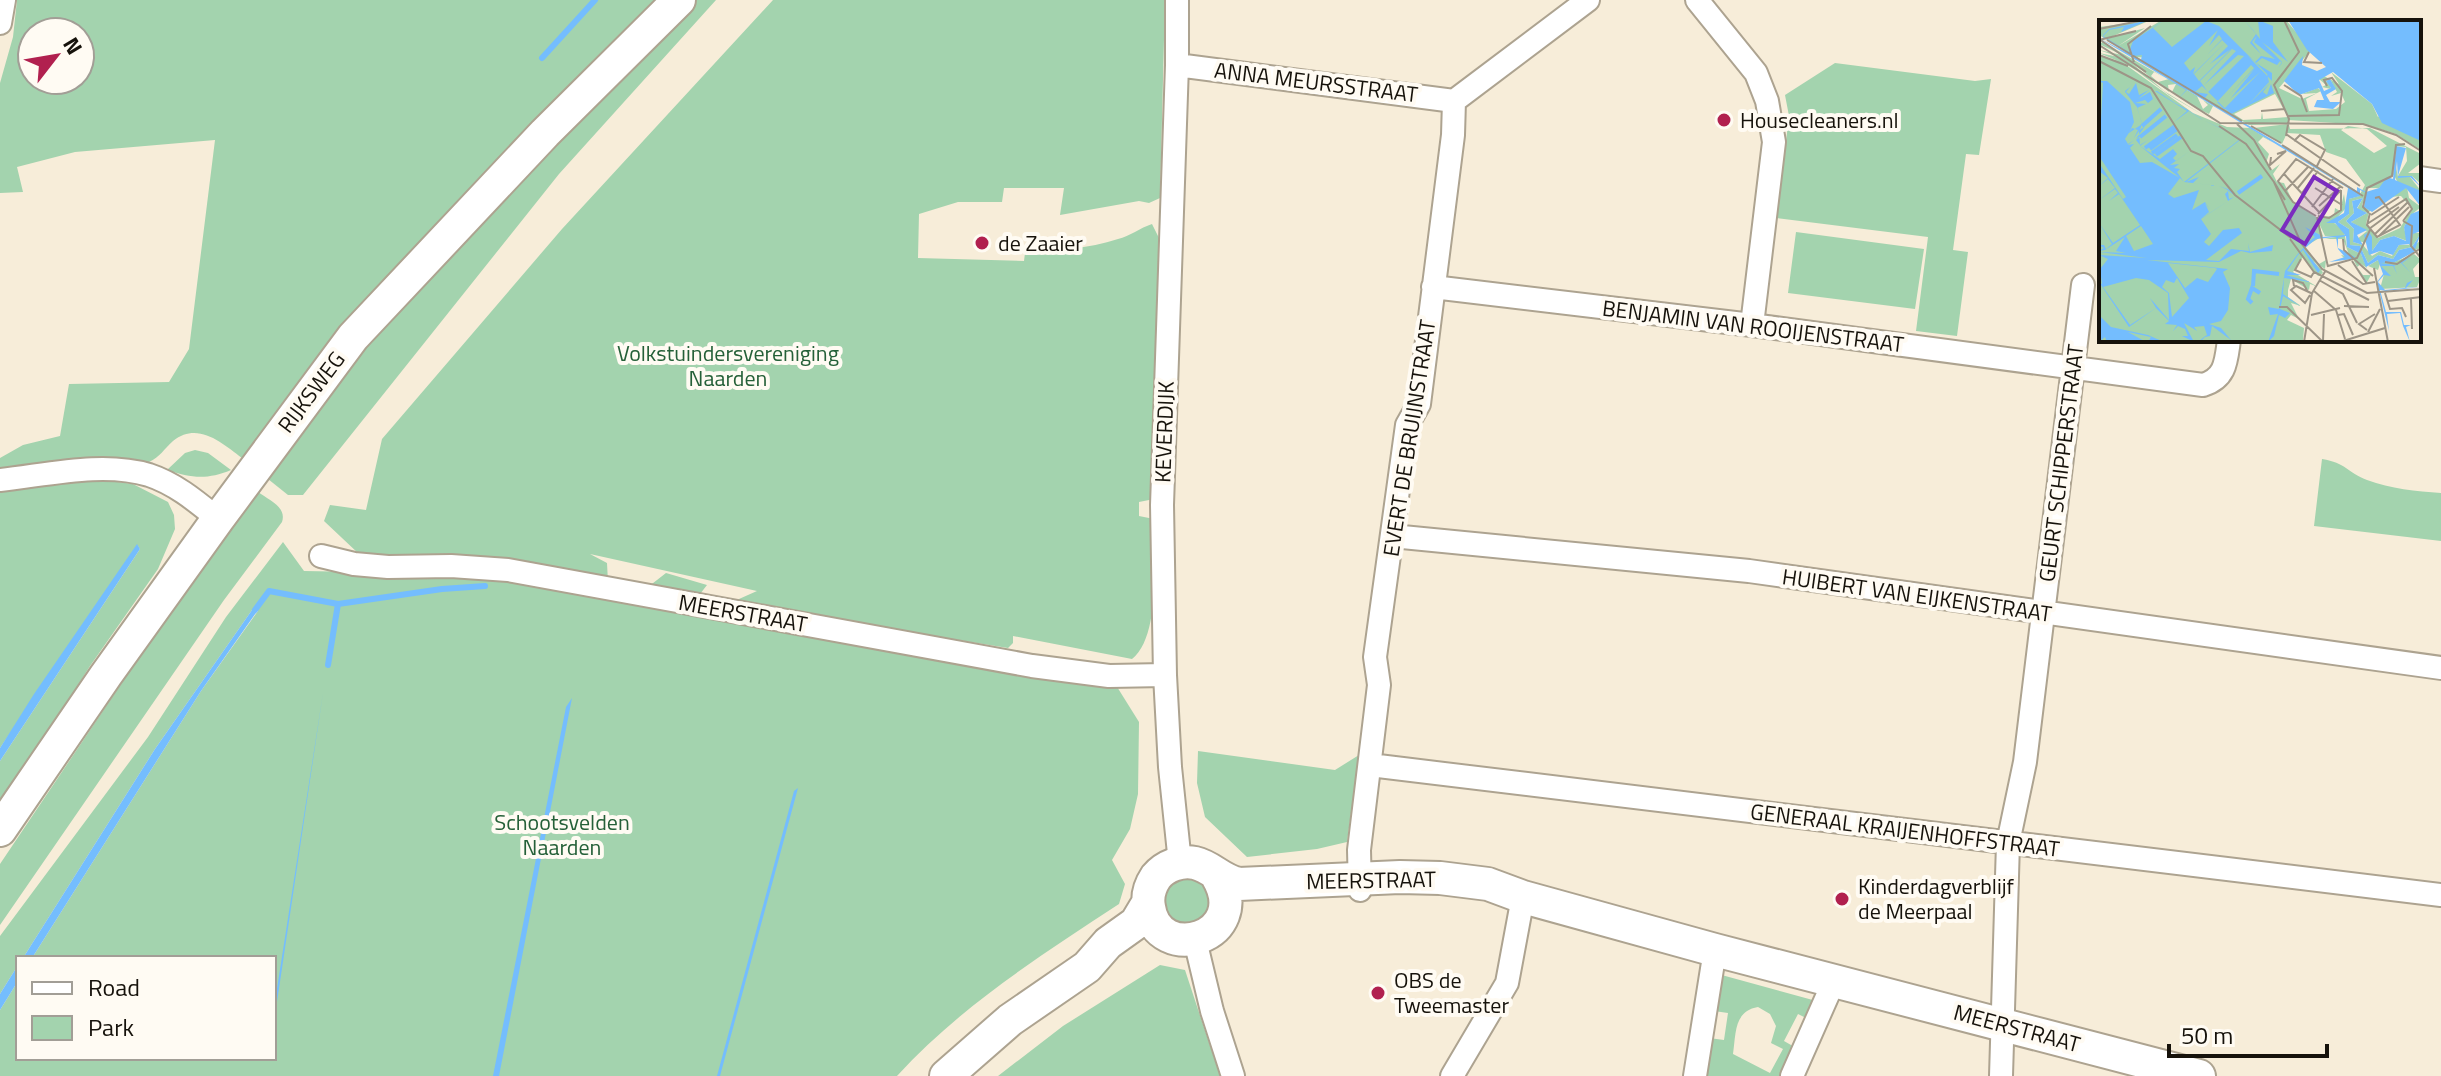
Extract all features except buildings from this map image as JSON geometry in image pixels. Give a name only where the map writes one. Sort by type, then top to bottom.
[{"type":"street","points":[[0,23],[4,0]]},
{"type":"street","name":"RIJKSWEG","points":[[0,830],[106,675],[353,337],[545,133],[679,0]]},
{"type":"street","name":"KEVERDIJK","points":[[1177,0],[1162,505],[1165,675],[1180,863]]},
{"type":"street","points":[[1454,101],[1588,0]]},
{"type":"street","points":[[1697,0],[1756,73],[1767,101],[1774,142],[1752,325]]},
{"type":"street","name":"ANNA MEURSSTRAAT","points":[[1177,65],[1454,101]]},
{"type":"street","name":"EVERT DE BRUIJNSTRAAT","points":[[1360,886],[1359,850],[1379,685],[1375,657],[1407,425],[1419,404],[1453,135],[1454,101]]},
{"type":"street","points":[[2421,178],[2441,181]]},
{"type":"street","name":"GEURT SCHIPPERSTRAAT","points":[[2001,1076],[2008,843],[2025,762],[2083,285]]},
{"type":"street","name":"BENJAMIN VAN ROOIJENSTRAAT","points":[[1433,287],[1752,325],[2203,385],[2214,382],[2224,370],[2229,342]]},
{"type":"street","points":[[0,480],[102,469],[136,473],[184,492],[218,519]]},
{"type":"street","name":"HUIBERT VAN EIJKENSTRAAT","points":[[1392,536],[1704,565],[2441,668]]},
{"type":"street","name":"MEERSTRAAT","points":[[321,556],[354,564],[388,567],[451,566],[508,570],[1032,666],[1109,676],[1165,675]]},
{"type":"street","name":"GENERAAL KRAIJENHOFFSTRAAT","points":[[1370,765],[2441,895]]},
{"type":"street","points":[[946,1076],[1010,1020],[1087,967],[1108,943],[1136,923],[1148,903],[1156,877],[1180,863],[1207,867],[1217,876],[1226,898],[1196,933]]},
{"type":"street","name":"MEERSTRAAT","points":[[1217,876],[1229,882],[1252,884],[1360,886],[1523,897],[2199,1076]]},
{"type":"street","name":"MEERSTRAAT","points":[[1087,967],[1159,936],[1196,933],[1251,903],[1360,886]]},
{"type":"street","points":[[1452,1076],[1507,983],[1523,897]]},
{"type":"street","points":[[1148,903],[1153,920],[1196,933]]},
{"type":"street","points":[[1196,933],[1212,1011],[1233,1076]]},
{"type":"street","points":[[1695,1076],[1715,950]]},
{"type":"street","points":[[1792,1076],[1834,981]]},
{"type":"green space","points":[[17,0],[660,0],[444,215],[242,458],[209,436],[192,433],[173,441],[149,462],[0,469],[0,458],[23,445],[60,436],[69,384],[169,382],[189,349],[215,140],[75,152],[17,167],[23,192],[0,193],[0,83],[13,37]]},
{"type":"green space","points":[[689,0],[716,0],[559,174],[303,495],[288,495],[268,479],[368,335]]},
{"type":"green space","name":"Volkstuindersvereniging Naarden","points":[[773,0],[1165,0],[1160,198],[1149,203],[1139,201],[1060,215],[1064,188],[1004,188],[1002,202],[958,202],[919,214],[918,258],[1024,261],[1025,253],[1095,245],[1122,238],[1152,224],[1159,238],[1154,499],[1139,502],[1139,516],[1154,519],[1154,594],[1148,632],[1142,648],[1132,659],[1013,636],[1013,643],[1008,648],[730,603],[757,591],[590,554],[607,563],[608,582],[452,556],[385,558],[359,554],[324,521],[330,505],[366,510],[382,439],[562,229]]},
{"type":"green space","points":[[1835,63],[1975,81],[1991,79],[1979,155],[1966,154],[1953,250],[1968,252],[1957,336],[1916,331],[1928,237],[1777,218],[1789,116],[1785,95]]},
{"type":"green space","points":[[1796,232],[1924,249],[1915,309],[1788,293]]},
{"type":"green space","points":[[195,450],[208,453],[231,470],[199,477],[167,470],[185,453]]},
{"type":"green space","points":[[2322,459],[2376,483],[2441,493],[2441,541],[2314,526]]},
{"type":"green space","points":[[94,479],[133,484],[168,502],[174,515],[175,529],[158,569],[90,666],[0,809],[0,761],[140,549],[137,545],[0,748],[0,487]]},
{"type":"green space","points":[[258,492],[280,508],[282,522],[224,600],[0,925],[0,864],[193,577]]},
{"type":"green space","name":"Schootsvelden Naarden","points":[[283,542],[304,571],[471,574],[648,587],[666,573],[707,585],[690,607],[1114,682],[1139,722],[1138,794],[1130,829],[1112,860],[1125,884],[1119,904],[975,1005],[897,1076],[0,1076],[0,1010],[16,984],[16,1060],[276,1060],[276,956],[33,956],[201,691],[258,611],[252,610],[155,749],[24,956],[16,956],[16,968],[0,994],[0,936],[148,737],[226,617]]},
{"type":"green space","points":[[1198,751],[1335,770],[1359,755],[1347,842],[1317,849],[1247,857],[1205,817],[1197,783]]},
{"type":"green space","points":[[1186,875],[1209,887],[1209,912],[1192,923],[1182,923],[1165,913],[1162,896],[1165,887]]},
{"type":"green space","points":[[1160,965],[1185,970],[1220,1076],[998,1076],[1063,1026]]},
{"type":"green space","points":[[1718,974],[1820,1002],[1812,1021],[1798,1014],[1784,1041],[1798,1049],[1785,1076],[1704,1076],[1709,1038],[1724,1040],[1728,1013],[1714,1011]],"holes":[[[1758,1007],[1770,1014],[1776,1026],[1771,1043],[1783,1049],[1770,1073],[1733,1054],[1736,1031],[1744,1013]]]},
{"type":"water","points":[[137,544],[140,549],[0,761],[0,748],[34,694]]},
{"type":"water","points":[[252,610],[258,610],[201,691],[33,956],[24,956],[155,749]]},
{"type":"water","points":[[323,693],[276,1009],[276,995]]},
{"type":"water","points":[[572,698],[499,1076],[493,1076],[566,707]]},
{"type":"water","points":[[798,788],[720,1076],[717,1076],[794,791]]},
{"type":"water","points":[[16,968],[16,984],[0,1010],[0,994]]},
{"type":"waterway","points":[[542,58],[595,0]]},
{"type":"waterway","points":[[255,610],[269,591],[338,604],[485,586]]},
{"type":"waterway","points":[[328,665],[338,604]]},
{"type":"place","name":"Housecleaners.nl","points":[[1724,120]]},
{"type":"place","name":"de Zaaier","points":[[982,243]]},
{"type":"place","name":"Kinderdagverblijf de Meerpaal","points":[[1842,899]]},
{"type":"place","name":"OBS de Tweemaster","points":[[1378,993]]}]
